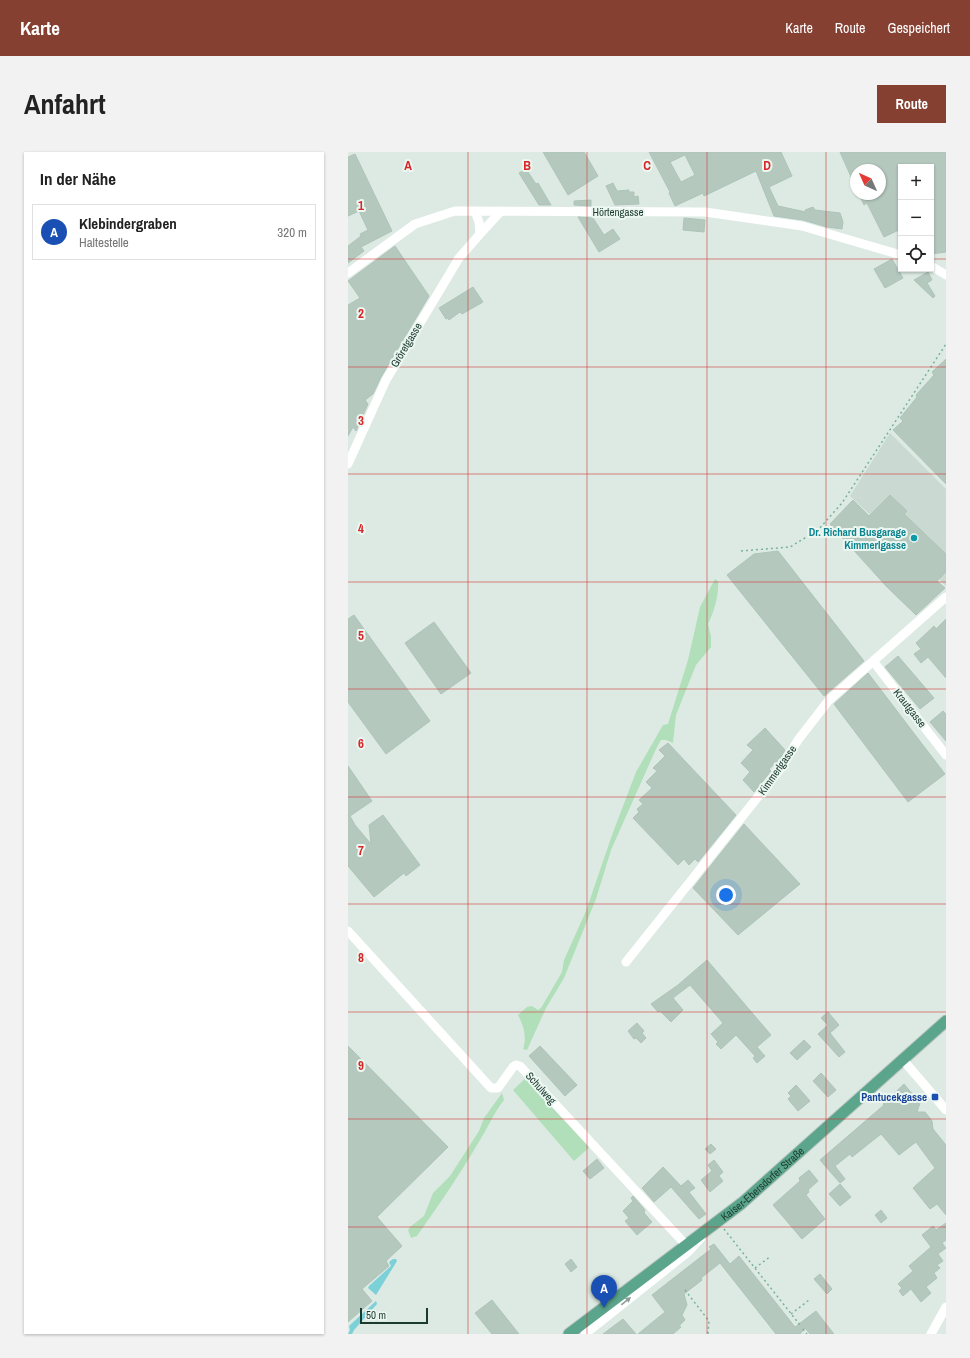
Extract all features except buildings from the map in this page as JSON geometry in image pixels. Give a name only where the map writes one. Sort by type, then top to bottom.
[{"type":"main road","name":"Kaiser-Ebersdorfer Straße","points":[[569,1334],[742,1203],[946,1021]]},
{"type":"street","name":"Hörtengasse","points":[[348,273],[415,224],[455,211],[705,212],[802,226],[898,254]]},
{"type":"street","points":[[475,211],[479,222],[480,234]]},
{"type":"street","name":"Gröretgasse","points":[[348,464],[386,380],[459,258],[501,211]]},
{"type":"street","points":[[934,268],[946,275]]},
{"type":"street","name":"Kimmerlgasse","points":[[626,962],[781,768],[798,740],[829,700],[946,597]]},
{"type":"street","name":"Krautgasse","points":[[873,661],[946,755]]},
{"type":"street","name":"Schulweg","points":[[348,931],[491,1088],[498,1088],[513,1067],[516,1065],[520,1066],[686,1245]]},
{"type":"street","points":[[903,1060],[946,1110]]},
{"type":"street","points":[[585,1334],[688,1252],[706,1230]]},
{"type":"street","points":[[931,1334],[946,1307]]},
{"type":"path","points":[[741,551],[790,547],[818,530],[842,503],[946,344]]},
{"type":"path","points":[[718,1221],[800,1325]]},
{"type":"path","points":[[755,1268],[771,1256]]},
{"type":"path","points":[[685,1290],[709,1321],[708,1334]]},
{"type":"path","points":[[791,1314],[809,1300]]},
{"type":"path","points":[[803,1329],[807,1334]]},
{"type":"shaded area","name":"Dr. Richard Busgarage Kimmerlgasse","points":[[890,433],[946,489],[946,586],[850,496]]},
{"type":"green space","points":[[715,579],[718,581],[717,598],[708,624],[711,636],[711,647],[696,665],[676,715],[673,743],[666,740],[661,740],[656,749],[611,850],[596,899],[564,978],[546,1008],[527,1050],[523,1049],[525,1041],[524,1032],[518,1015],[527,1007],[532,1006],[538,1010],[541,1008],[562,972],[564,960],[586,911],[612,835],[636,772],[663,725],[668,724],[688,660],[700,607]]},
{"type":"green space","points":[[528,1076],[591,1146],[574,1161],[513,1090]]},
{"type":"green space","points":[[502,1093],[504,1100],[463,1168],[417,1236],[411,1238],[408,1230],[424,1216],[433,1193],[450,1176],[479,1131],[484,1118]]},
{"type":"water","points":[[396,1259],[397,1261],[376,1295],[368,1288],[391,1266],[389,1262]]},
{"type":"water","points":[[376,1301],[377,1304],[352,1334],[348,1334],[350,1330],[349,1326]]},
{"type":"place","name":"Dr. Richard Busgarage Kimmerlgasse","points":[[914,538]]},
{"type":"place","name":"Pantucekgasse","points":[[935,1097]]},
{"type":"place","name":"Klebindergraben","points":[[604,1308]]}]
